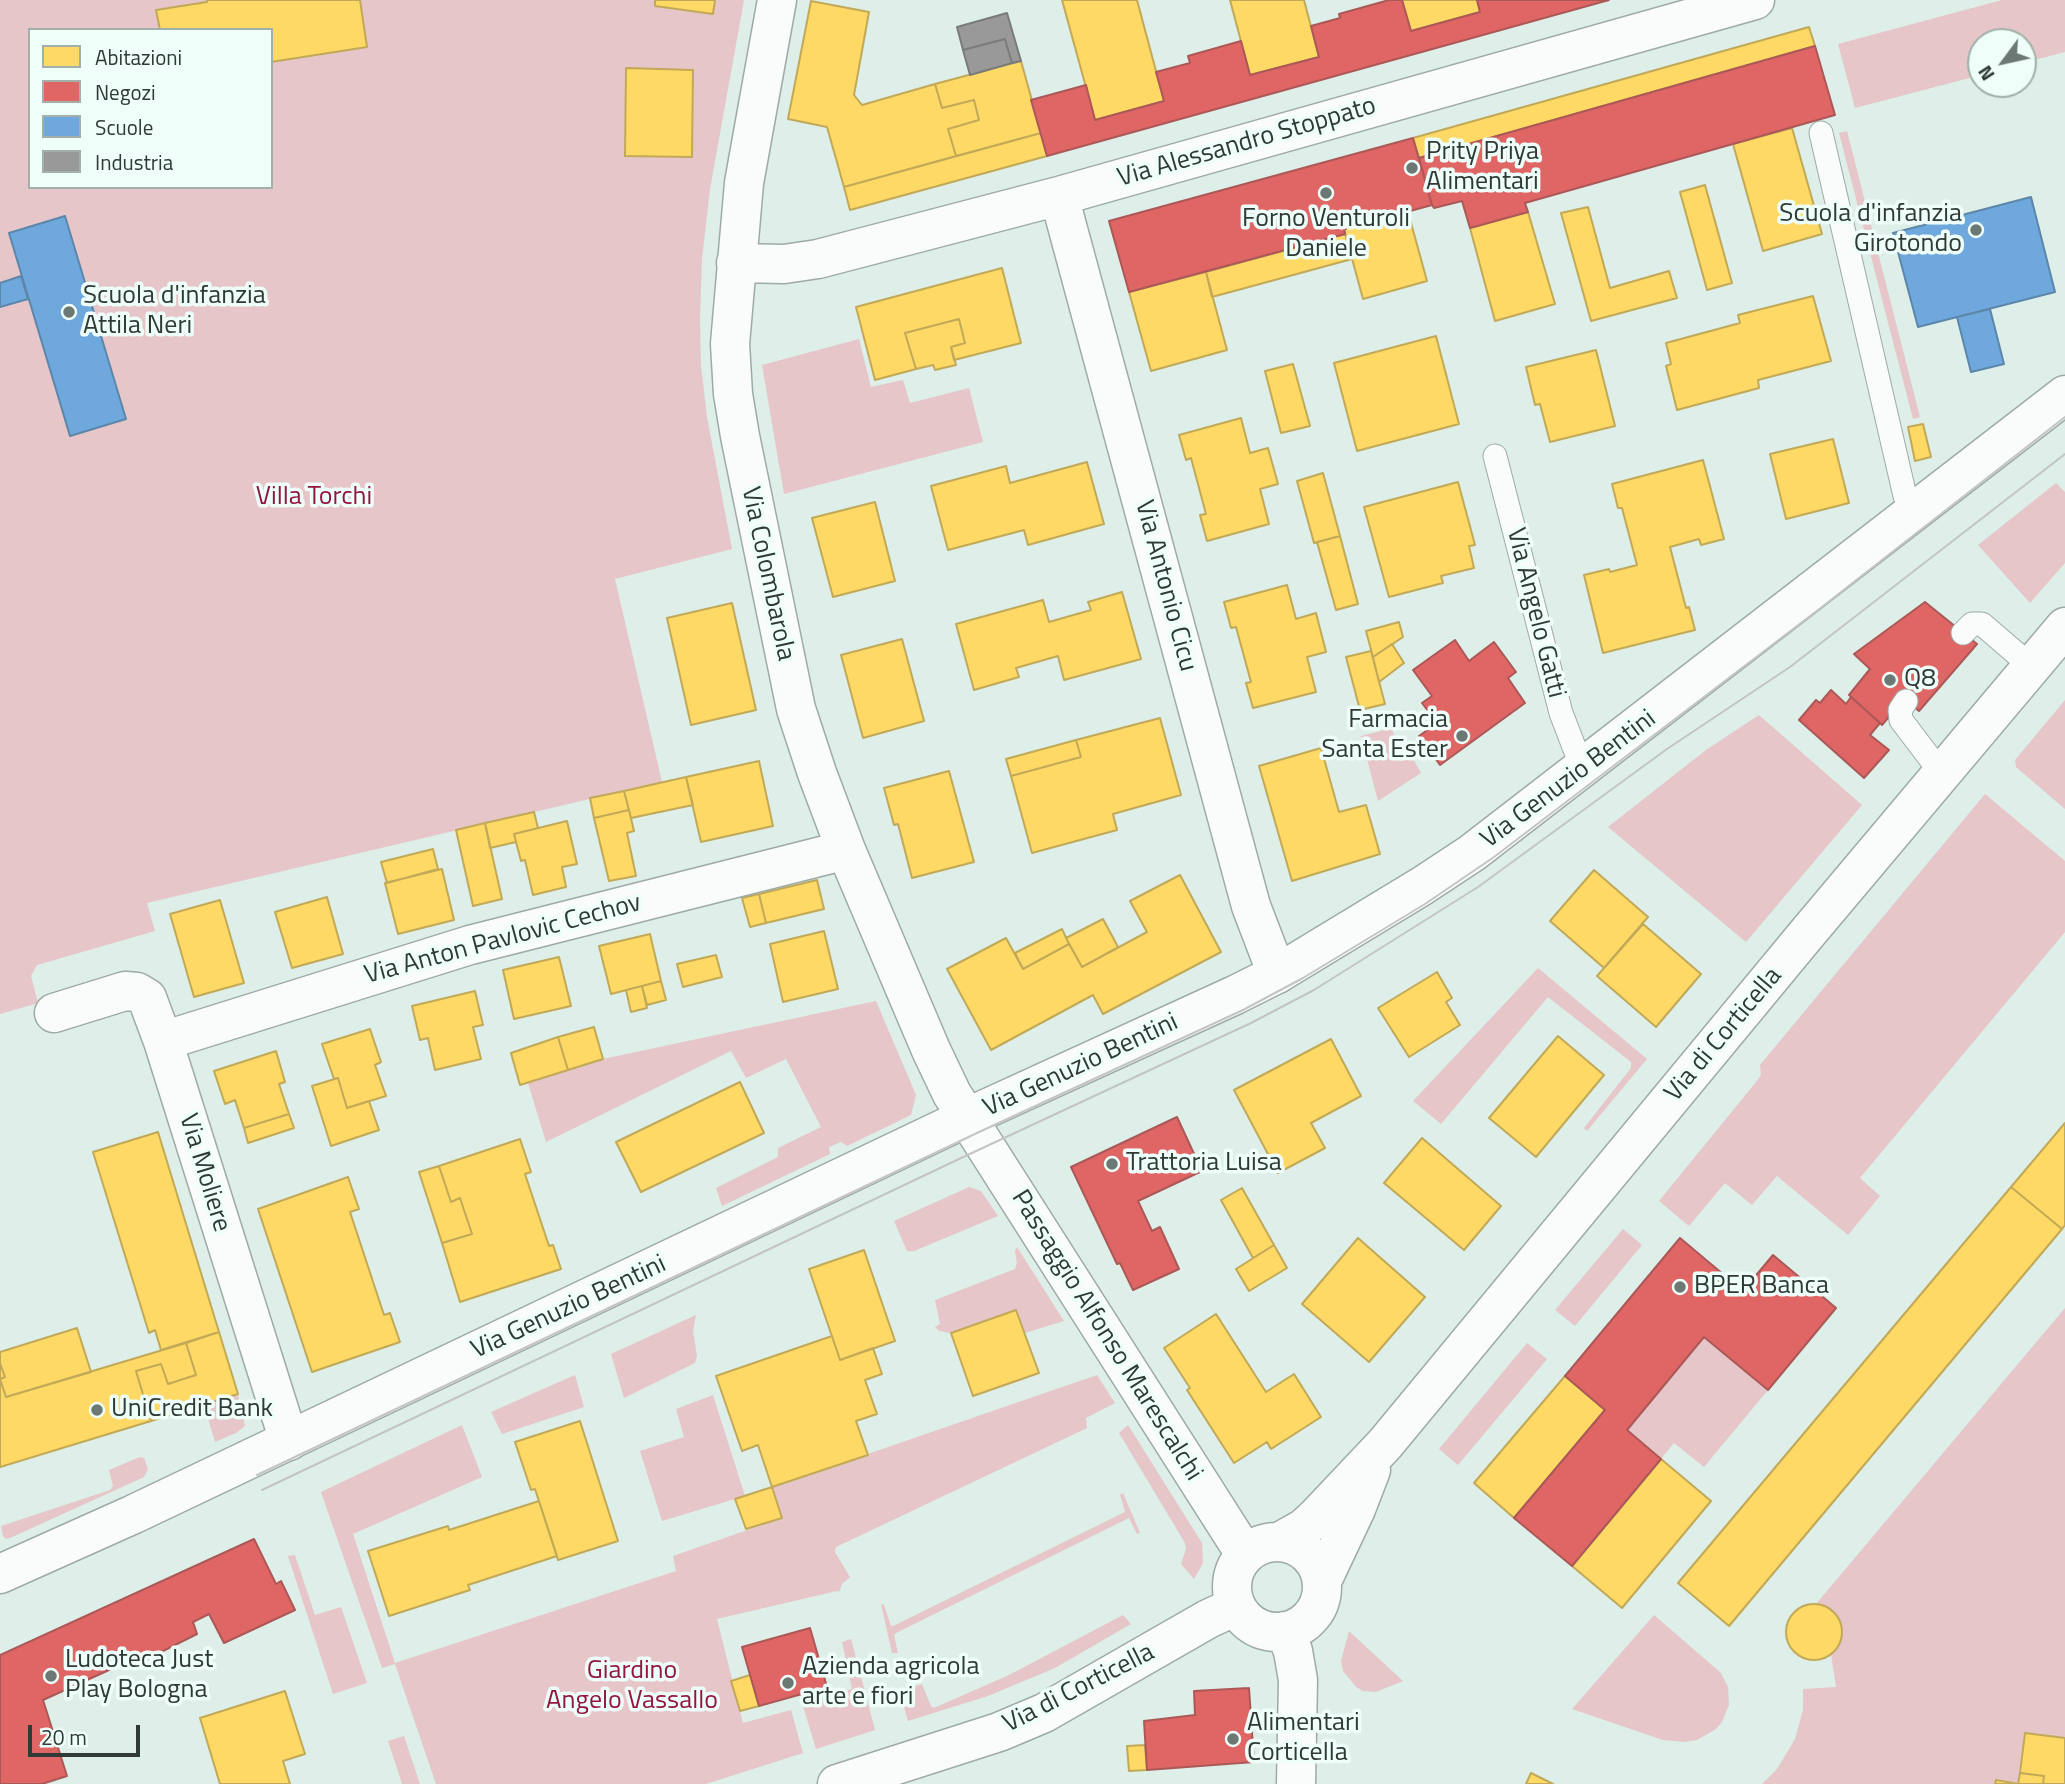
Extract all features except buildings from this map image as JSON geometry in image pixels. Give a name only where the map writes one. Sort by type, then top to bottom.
[{"type":"street","name":"Via Colombarola","points":[[777,0],[744,183],[730,321],[733,394],[750,495],[796,709],[817,773],[846,850],[931,1050],[966,1118]]},
{"type":"street","name":"Via Alessandro Stoppato","points":[[736,263],[784,264],[818,259],[1059,196],[1738,2]]},
{"type":"street","name":"Via Antonio Cicu","points":[[1059,196],[1251,906],[1277,974]]},
{"type":"street","name":"Via Genuzio Bentini","points":[[0,1574],[289,1441],[966,1118],[1277,974],[1446,872],[1586,767],[2065,395]]},
{"type":"street","name":"Via di Corticella","points":[[1245,1554],[1259,1545],[1281,1541],[1304,1528],[1385,1444],[2065,627]]},
{"type":"street","name":"Via Anton Pavlovic Cechov","points":[[163,1041],[470,945],[846,850]]},
{"type":"street","name":"Via Moliere","points":[[54,1013],[125,991],[137,992],[147,998],[163,1041],[289,1441]]},
{"type":"street","name":"Passaggio Alfonso Marescalchi","points":[[966,1118],[1245,1554]]},
{"type":"street","name":"Via di Corticella","points":[[1285,1631],[1307,1622],[1315,1613],[1320,1601],[1322,1581],[1385,1444]]},
{"type":"street","points":[[1281,1541],[1292,1543],[1310,1556],[1321,1573],[1322,1581]]},
{"type":"street","points":[[1245,1554],[1232,1577],[1231,1588],[1236,1606],[1244,1618],[1256,1627],[1269,1632],[1285,1631],[1293,1651],[1298,1680],[1296,1784]]},
{"type":"street","name":"Via di Corticella","points":[[837,1784],[999,1732],[1044,1713],[1190,1629],[1236,1606]]},
{"type":"lane","points":[[1821,133],[1902,482],[1914,514]]},
{"type":"lane","name":"Via Angelo Gatti","points":[[1495,456],[1561,713],[1576,752],[1586,767]]},
{"type":"lane","points":[[1963,633],[1972,624],[1982,624],[2032,667]]},
{"type":"lane","points":[[1906,701],[1900,710],[1901,720],[1942,774]]},
{"type":"green space","name":"Villa Torchi","points":[[0,0],[744,0],[710,189],[702,259],[700,320],[701,366],[707,417],[732,549],[615,579],[662,782],[147,903],[155,931],[37,965],[31,976],[38,1003],[0,1014]]},
{"type":"green space","points":[[2002,0],[2065,0],[2065,52],[2037,59],[2037,28],[1967,28],[1967,79],[1855,108],[1838,44]]},
{"type":"green space","points":[[1847,131],[1920,417],[1913,419],[1839,133]]},
{"type":"green space","points":[[859,339],[871,387],[903,380],[910,403],[969,388],[983,442],[784,494],[762,365]]},
{"type":"green space","points":[[2056,483],[2065,492],[2065,563],[2030,603],[1978,545]]},
{"type":"green space","points":[[2065,700],[2065,809],[2016,767],[2015,760]]},
{"type":"green space","points":[[1759,715],[1862,805],[1746,942],[1608,827],[1706,750]]},
{"type":"green space","points":[[1392,728],[1401,761],[1412,757],[1421,773],[1378,801],[1361,736]]},
{"type":"green space","points":[[1985,794],[2065,861],[2065,932],[1860,1178],[1880,1196],[1848,1235],[1777,1176],[1752,1205],[1725,1183],[1689,1226],[1659,1201],[1756,1082],[1761,1075],[1760,1065]]},
{"type":"green space","points":[[1538,968],[1647,1059],[1587,1131],[1584,1128],[1631,1068],[1631,1062],[1548,997],[1441,1124],[1413,1101]]},
{"type":"green space","points":[[876,1001],[916,1095],[911,1115],[847,1146],[841,1142],[829,1147],[830,1154],[722,1206],[716,1188],[778,1157],[778,1148],[821,1127],[786,1059],[746,1078],[731,1051],[546,1142],[528,1083],[603,1059]]},
{"type":"green space","points":[[969,1187],[981,1191],[998,1216],[914,1251],[907,1251],[894,1221]]},
{"type":"green space","points":[[1623,1229],[1642,1245],[1575,1326],[1555,1310]]},
{"type":"green space","points":[[1017,1247],[1064,1321],[1025,1333],[1016,1310],[951,1333],[939,1331],[935,1327],[940,1324],[935,1300],[1015,1269]]},
{"type":"green space","points":[[2065,1308],[2065,1738],[2026,1733],[2018,1784],[1996,1780],[1995,1784],[1762,1784],[1777,1769],[1795,1739],[1803,1710],[1803,1689],[1836,1687],[1831,1654],[1841,1640],[1841,1623],[1831,1610],[1816,1604]]},
{"type":"green space","points":[[696,1315],[693,1331],[697,1356],[695,1363],[624,1398],[611,1354]]},
{"type":"green space","points":[[1704,1337],[1768,1390],[1704,1467],[1674,1443],[1661,1459],[1627,1430]]},
{"type":"green space","points":[[1527,1343],[1547,1359],[1458,1465],[1439,1449]]},
{"type":"green space","points":[[575,1375],[584,1407],[502,1434],[491,1412]]},
{"type":"green space","name":"Giardino Angelo Vassallo","points":[[1097,1375],[1115,1403],[1086,1418],[1087,1428],[836,1547],[835,1552],[850,1577],[842,1584],[839,1592],[717,1619],[743,1723],[791,1710],[803,1753],[706,1784],[436,1784],[395,1664],[382,1668],[321,1492],[462,1425],[482,1477],[353,1534],[395,1663],[676,1571],[673,1556],[782,1518],[772,1487]]},
{"type":"green space","points":[[238,1395],[245,1426],[215,1442],[204,1405]]},
{"type":"green space","points":[[713,1395],[745,1496],[662,1521],[640,1451],[684,1437],[676,1409]]},
{"type":"green space","points":[[1128,1425],[1202,1543],[1203,1563],[1194,1579],[1181,1564],[1186,1549],[1185,1543],[1119,1433]]},
{"type":"green space","points":[[140,1457],[144,1458],[148,1469],[144,1477],[10,1538],[3,1536],[1,1526],[110,1490],[113,1486],[109,1470]]},
{"type":"green space","points":[[1123,1493],[1140,1533],[1137,1534],[1129,1518],[896,1633],[894,1635],[898,1653],[892,1653],[881,1604],[884,1605],[893,1626],[1125,1512],[1120,1495]]},
{"type":"green space","points":[[295,1555],[315,1615],[341,1607],[367,1683],[333,1694],[288,1556]]},
{"type":"green space","points":[[1123,1615],[1131,1624],[1055,1668],[988,1696],[908,1721],[901,1697],[909,1688],[922,1684],[934,1708],[1009,1675]]},
{"type":"green space","points":[[1654,1615],[1721,1673],[1728,1687],[1729,1705],[1722,1722],[1716,1729],[1697,1740],[1663,1740],[1572,1709]]},
{"type":"green space","points":[[1349,1631],[1403,1681],[1376,1692],[1363,1691],[1356,1687],[1343,1671],[1341,1661]]},
{"type":"green space","points":[[851,1639],[875,1730],[816,1749],[802,1703],[852,1689],[842,1642]]},
{"type":"green space","points":[[404,1736],[420,1784],[402,1784],[388,1741]]},
{"type":"tram line","points":[[257,1475],[977,1133],[1243,1010],[1303,978],[1425,904],[1494,857],[1818,610],[2065,417]]},
{"type":"tram line","points":[[262,1490],[1251,1023],[1314,990],[1478,887],[1667,749],[1790,667],[2065,454]]},
{"type":"place","name":"Prity Priya Alimentari","points":[[1412,168]]},
{"type":"place","name":"Forno Venturoli Daniele","points":[[1326,193]]},
{"type":"place","name":"Scuola d'infanzia Girotondo","points":[[1976,230]]},
{"type":"place","name":"Scuola d'infanzia Attila Neri","points":[[69,312]]},
{"type":"place","name":"Q8","points":[[1890,680]]},
{"type":"place","name":"Farmacia Santa Ester","points":[[1462,736]]},
{"type":"place","name":"Trattoria Luisa","points":[[1112,1164]]},
{"type":"place","name":"BPER Banca","points":[[1680,1287]]},
{"type":"place","name":"UniCredit Bank","points":[[97,1410]]},
{"type":"place","name":"Ludoteca Just Play Bologna","points":[[51,1676]]},
{"type":"place","name":"Azienda agricola arte e fiori","points":[[788,1683]]},
{"type":"place","name":"Alimentari Corticella","points":[[1233,1739]]}]
